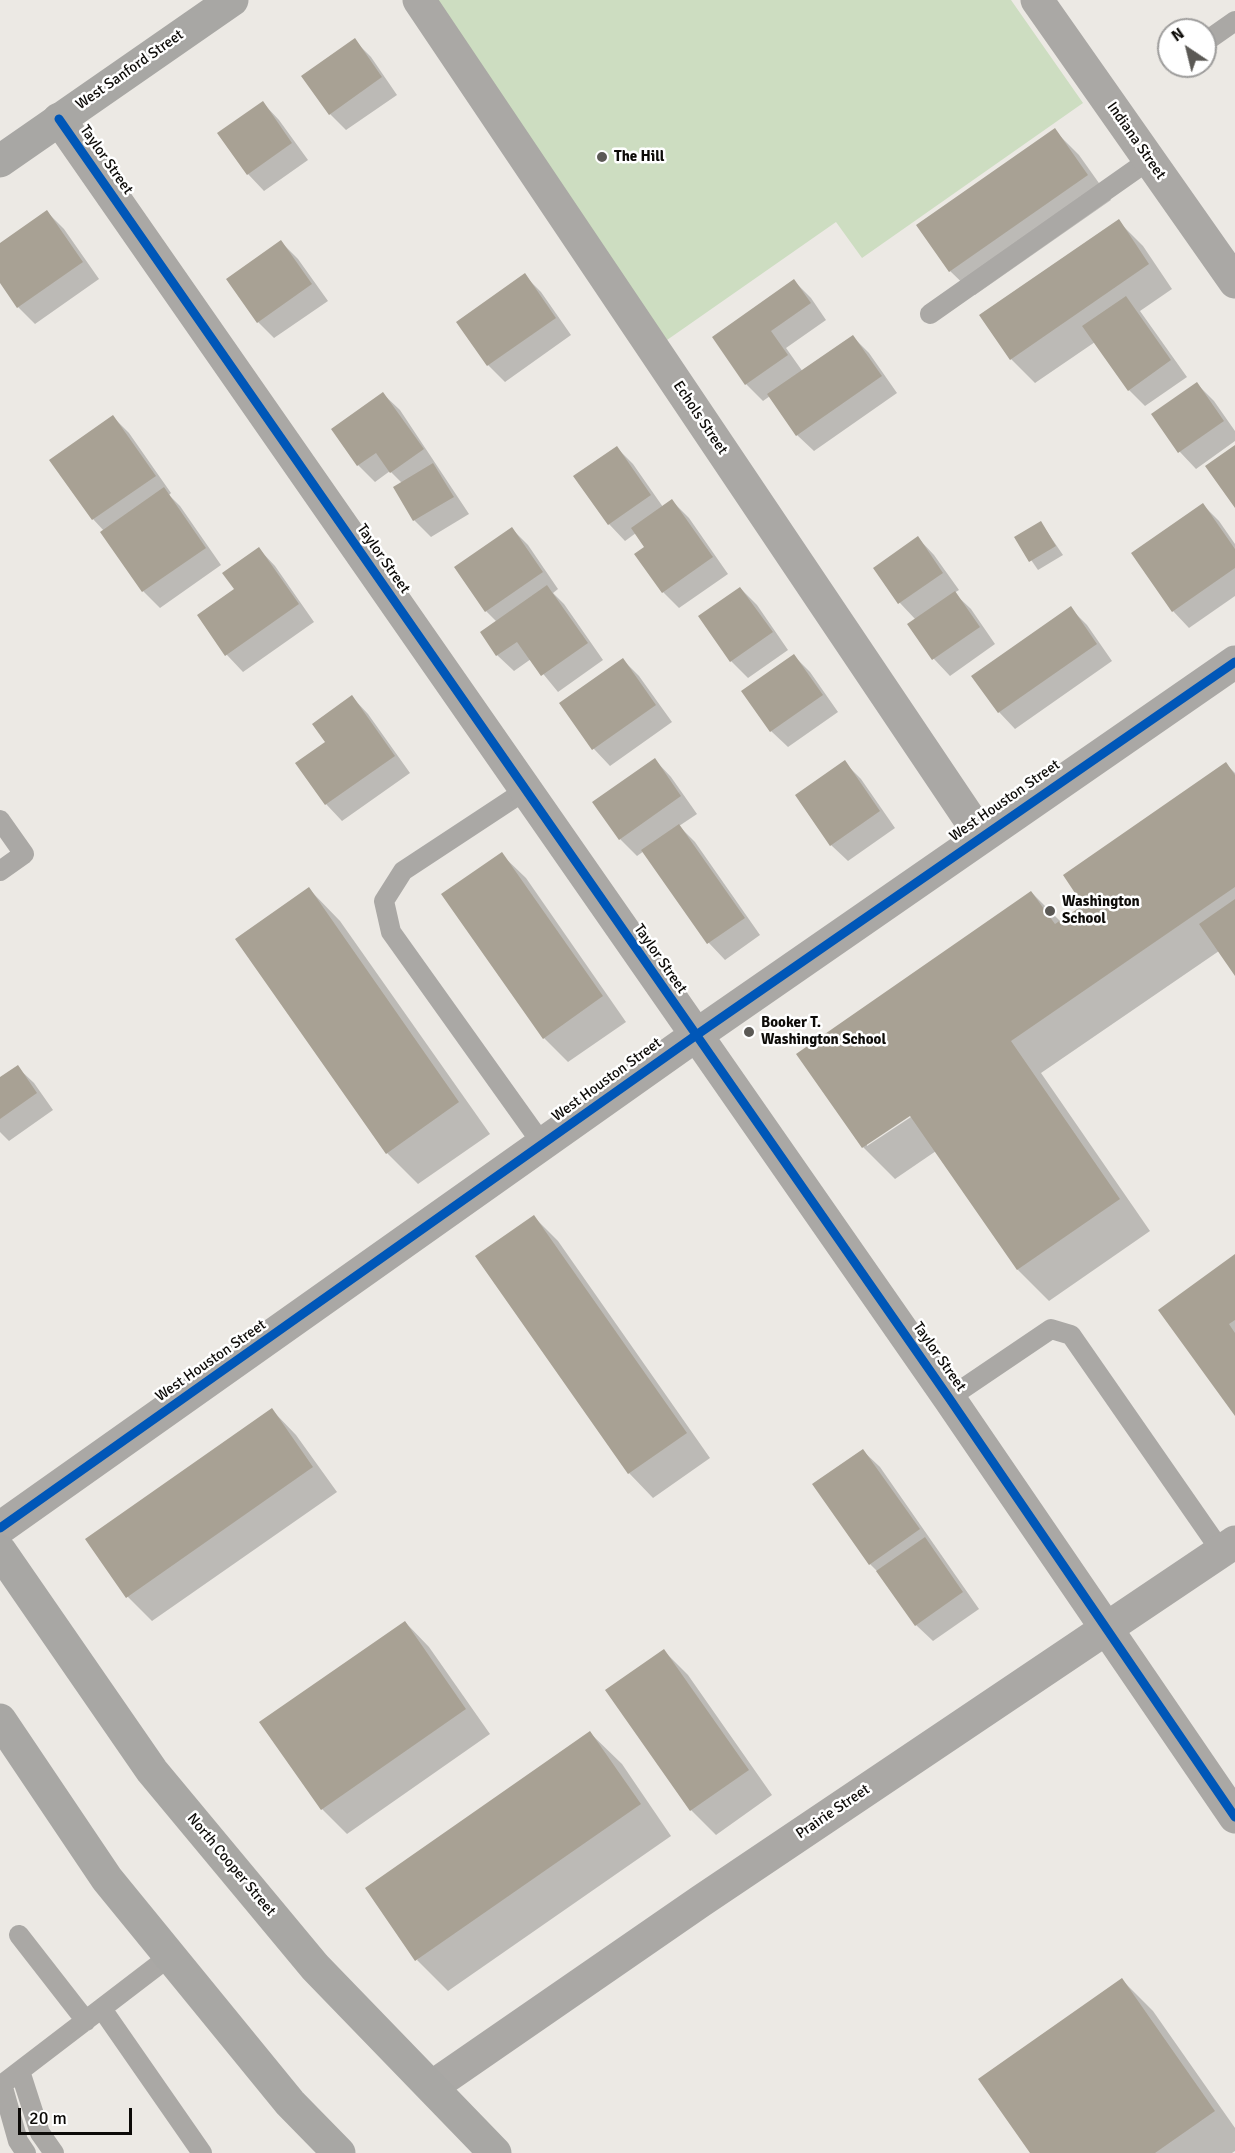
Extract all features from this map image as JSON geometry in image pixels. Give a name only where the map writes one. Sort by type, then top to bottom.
[{"type":"main road","name":"West Sanford Street","points":[[0,161],[232,0]]},
{"type":"main road","name":"North Cooper Street","points":[[0,1551],[152,1771],[315,1967],[433,2086],[495,2153]]},
{"type":"main road","points":[[0,1720],[107,1880],[290,2103],[339,2153]]},
{"type":"street","name":"Echols Street","points":[[419,0],[981,836]]},
{"type":"street","name":"Indiana Street","points":[[1036,0],[1235,282]]},
{"type":"street","name":"Taylor Street","points":[[59,119],[949,1398],[1235,1817]]},
{"type":"street","name":"West Houston Street","points":[[0,1528],[695,1036],[1235,662]]},
{"type":"street","name":"Prairie Street","points":[[433,2086],[1228,1546]]},
{"type":"lane","points":[[1217,34],[1235,21]]},
{"type":"lane","points":[[930,314],[1149,160]]},
{"type":"lane","points":[[526,790],[403,871],[384,901],[391,932],[543,1145]]},
{"type":"lane","points":[[0,820],[24,854],[0,871]]},
{"type":"lane","points":[[949,1398],[1051,1329],[1071,1335],[1228,1546]]},
{"type":"lane","points":[[19,1935],[86,2021]]},
{"type":"lane","points":[[26,2153],[18,2141],[1,2085],[170,1956]]},
{"type":"lane","points":[[102,2009],[202,2153]]},
{"type":"lane","points":[[20,2071],[40,2133],[54,2153]]},
{"type":"green space","points":[[431,0],[1011,0],[1083,103],[862,258],[836,222],[667,340]]},
{"type":"building","points":[[355,38],[382,77],[329,115],[301,76]]},
{"type":"building","points":[[263,101],[292,143],[247,175],[217,133]]},
{"type":"building","points":[[1055,128],[1088,175],[949,272],[916,225]]},
{"type":"building","points":[[47,210],[83,262],[17,308],[0,283],[0,243]]},
{"type":"building","points":[[1119,219],[1149,264],[1010,360],[979,315]]},
{"type":"building","points":[[281,240],[312,284],[257,323],[226,279]]},
{"type":"building","points":[[525,273],[556,318],[487,366],[456,322]]},
{"type":"building","points":[[794,279],[811,303],[771,331],[788,355],[745,385],[712,337]]},
{"type":"building","points":[[1126,296],[1171,360],[1128,391],[1082,326]]},
{"type":"building","points":[[853,335],[882,376],[796,436],[767,394]]},
{"type":"building","points":[[1197,382],[1224,421],[1178,453],[1151,414]]},
{"type":"building","points":[[383,392],[424,449],[390,473],[376,453],[357,466],[331,429]]},
{"type":"building","points":[[113,415],[156,476],[92,520],[49,460]]},
{"type":"building","points":[[1235,445],[1235,508],[1205,466]]},
{"type":"building","points":[[617,446],[651,495],[608,525],[573,476]]},
{"type":"building","points":[[433,463],[454,497],[413,521],[393,487]]},
{"type":"building","points":[[164,487],[206,548],[142,592],[100,532]]},
{"type":"building","points":[[672,499],[713,557],[662,593],[634,554],[644,547],[631,528]]},
{"type":"building","points":[[1203,503],[1235,549],[1235,568],[1172,612],[1131,553]]},
{"type":"building","points":[[1041,521],[1056,546],[1029,562],[1014,537]]},
{"type":"building","points":[[512,527],[543,572],[485,612],[454,567]]},
{"type":"building","points":[[918,536],[943,573],[898,604],[873,568]]},
{"type":"building","points":[[259,547],[299,604],[225,656],[197,615],[234,589],[222,573]]},
{"type":"building","points":[[547,585],[588,643],[541,676],[517,642],[496,656],[480,632]]},
{"type":"building","points":[[740,587],[773,632],[730,662],[698,616]]},
{"type":"building","points":[[955,591],[980,627],[932,660],[907,624]]},
{"type":"building","points":[[1071,606],[1097,644],[998,713],[971,676]]},
{"type":"building","points":[[794,654],[823,695],[770,732],[741,691]]},
{"type":"building","points":[[623,658],[656,705],[592,750],[559,703]]},
{"type":"building","points":[[352,695],[395,756],[325,805],[295,763],[325,742],[312,724]]},
{"type":"building","points":[[655,758],[681,796],[619,840],[592,802]]},
{"type":"building","points":[[845,760],[880,811],[830,846],[795,795]]},
{"type":"building","points":[[1226,762],[1235,775],[1235,887],[1011,1041],[1120,1199],[1017,1270],[910,1116],[862,1148],[796,1054],[1031,891],[1055,924],[1083,905],[1063,875]]},
{"type":"building","points":[[679,824],[745,918],[707,944],[641,850]]},
{"type":"building","points":[[502,852],[603,996],[543,1039],[441,894]]},
{"type":"building","points":[[309,887],[459,1102],[386,1154],[235,939]]},
{"type":"building","points":[[1235,899],[1235,976],[1199,924]]},
{"type":"building","points":[[18,1065],[37,1093],[0,1119],[0,1077]]},
{"type":"building","points":[[534,1215],[687,1433],[628,1474],[475,1256]]},
{"type":"building","points":[[1235,1254],[1235,1320],[1229,1324],[1235,1333],[1235,1416],[1158,1310]]},
{"type":"building","points":[[272,1408],[313,1467],[126,1598],[85,1539]]},
{"type":"building","points":[[863,1449],[920,1529],[869,1565],[812,1484]]},
{"type":"building","points":[[925,1537],[963,1592],[915,1626],[876,1571]]},
{"type":"building","points":[[405,1621],[466,1709],[321,1810],[259,1722]]},
{"type":"building","points":[[664,1649],[749,1770],[690,1811],[605,1690]]},
{"type":"building","points":[[590,1731],[641,1804],[415,1961],[365,1888]]},
{"type":"building","points":[[1122,1978],[1215,2111],[1155,2153],[1030,2153],[978,2079]]},
{"type":"cycle path","points":[[59,119],[949,1398],[1235,1817]]},
{"type":"cycle path","points":[[0,1528],[695,1036],[1235,662]]},
{"type":"place","name":"The Hill","points":[[602,157]]},
{"type":"place","name":"Washington School","points":[[1050,911]]},
{"type":"place","name":"Booker T. Washington School","points":[[749,1032]]}]
